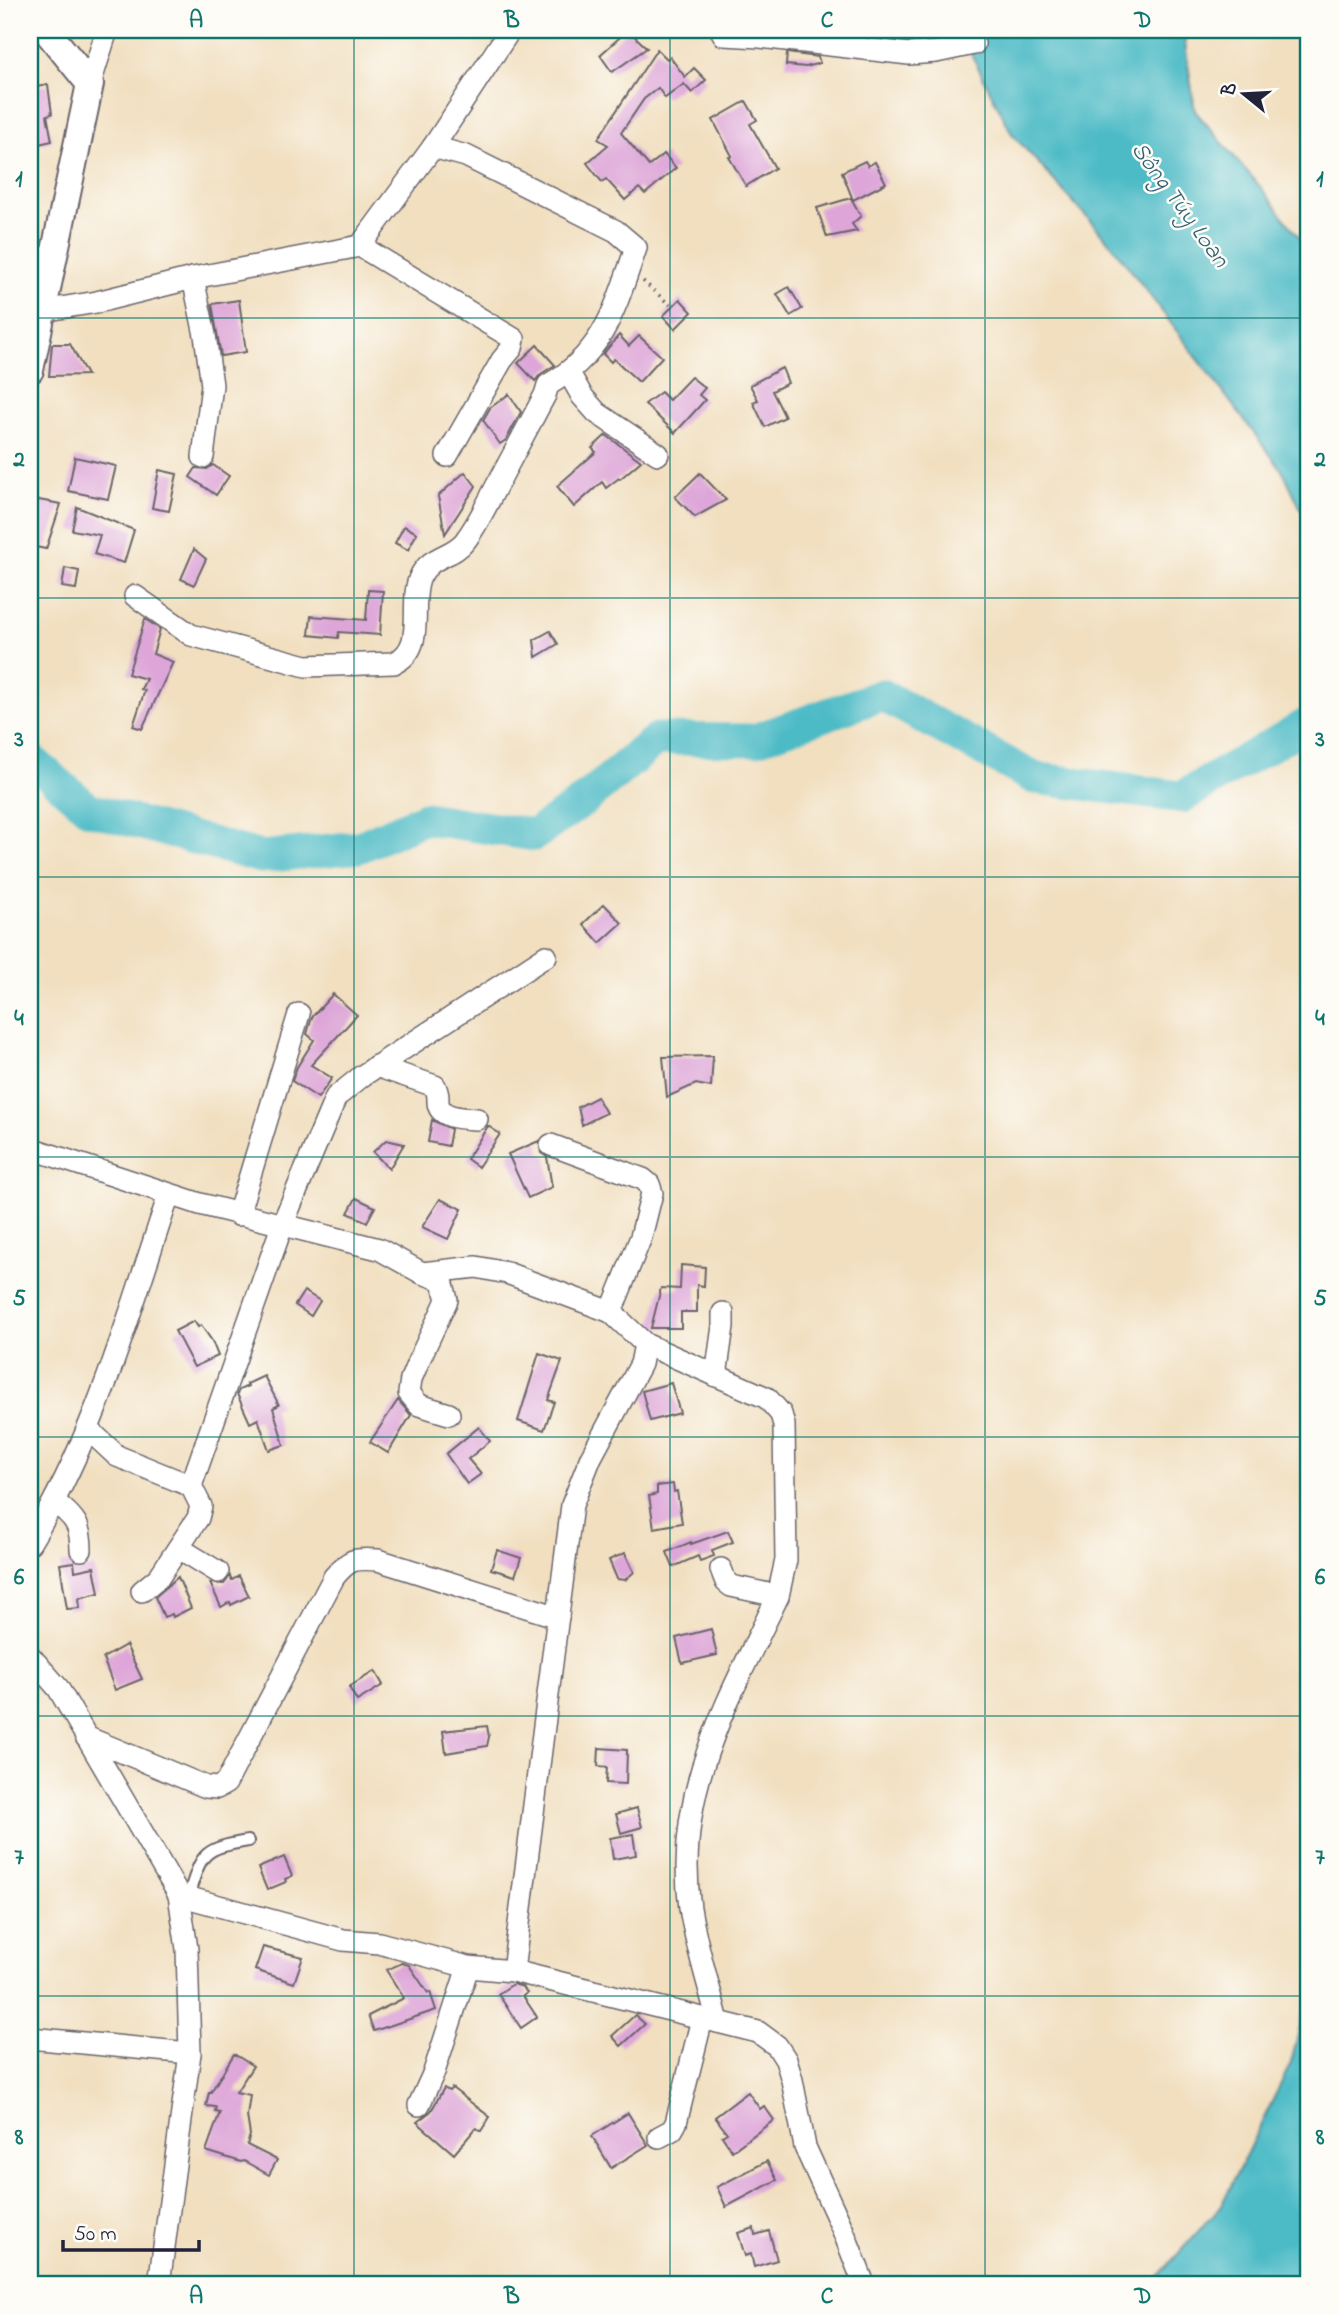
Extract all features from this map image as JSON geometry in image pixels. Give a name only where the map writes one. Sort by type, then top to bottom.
[{"type":"street","points":[[46,30],[90,83]]},
{"type":"street","points":[[30,370],[90,83],[107,30]]},
{"type":"street","points":[[360,246],[433,147],[510,30]]},
{"type":"street","points":[[721,30],[724,35],[909,54],[936,52],[974,44]]},
{"type":"street","points":[[135,596],[191,635],[306,666],[394,663],[402,659],[412,646],[416,620],[415,589],[421,574],[432,560],[463,544],[495,489],[548,385],[569,373],[589,354],[609,322],[636,248],[615,231],[466,156],[433,147]]},
{"type":"street","points":[[42,311],[97,302],[193,278],[360,246],[513,339],[512,348],[502,360],[447,456]]},
{"type":"street","points":[[193,278],[212,385],[203,457]]},
{"type":"street","points":[[569,373],[582,397],[597,413],[658,454]]},
{"type":"street","points":[[191,1486],[283,1223],[336,1097],[376,1066],[546,956]]},
{"type":"street","points":[[238,1215],[299,1014]]},
{"type":"street","points":[[376,1066],[435,1086],[439,1094],[438,1105],[443,1113],[477,1119]]},
{"type":"street","points":[[551,1145],[643,1179],[649,1184],[652,1193],[642,1237],[611,1312]]},
{"type":"street","points":[[30,1147],[169,1195],[238,1215],[283,1223],[379,1249],[422,1273],[442,1280],[447,1300],[411,1379],[409,1393],[419,1405],[449,1414]]},
{"type":"street","points":[[30,1543],[55,1502],[89,1430],[169,1195]]},
{"type":"street","points":[[422,1273],[476,1267],[491,1269],[611,1312],[645,1344],[768,1398],[781,1414],[786,1560],[778,1596],[707,1749],[692,1800],[686,1853],[690,1909],[710,2021],[676,2123],[672,2130],[659,2137]]},
{"type":"street","points":[[716,1376],[723,1312]]},
{"type":"street","points":[[513,1971],[572,1505],[591,1457],[641,1364],[645,1344]]},
{"type":"street","points":[[89,1430],[117,1456],[191,1486],[201,1506],[198,1518],[159,1577],[142,1591]]},
{"type":"street","points":[[55,1502],[70,1514],[81,1530],[81,1550]]},
{"type":"street","points":[[179,1548],[218,1572]]},
{"type":"street","points":[[86,1737],[206,1787],[217,1788],[226,1783],[334,1577],[345,1563],[360,1559],[378,1560],[558,1617]]},
{"type":"street","points":[[721,1569],[726,1582],[731,1586],[778,1596]]},
{"type":"street","points":[[30,1657],[58,1688],[184,1896],[190,2053],[159,2284]]},
{"type":"street","points":[[184,1896],[343,1940],[379,1943],[468,1967],[513,1971],[758,2032],[777,2046],[786,2060],[805,2147],[864,2284]]},
{"type":"street","points":[[419,2105],[434,2072],[468,1967]]},
{"type":"street","points":[[30,2038],[190,2053]]},
{"type":"lane","points":[[184,1896],[200,1860],[209,1851],[223,1845],[248,1841]]},
{"type":"path","points":[[630,267],[670,305]]},
{"type":"water","name":"Sông Túy Loan","points":[[959,30],[1183,30],[1195,111],[1262,189],[1309,250],[1309,526],[1284,473],[1111,244],[1012,134]]},
{"type":"water","points":[[1309,1991],[1309,2284],[1151,2284],[1221,2206],[1291,2063]]},
{"type":"building","points":[[628,30],[647,48],[612,72],[600,55]]},
{"type":"building","points":[[657,49],[667,59],[670,57],[685,77],[694,68],[706,80],[692,93],[684,84],[665,98],[658,88],[644,99],[621,133],[649,166],[664,154],[676,168],[645,194],[639,188],[625,200],[606,179],[602,182],[587,163],[608,145],[598,139]]},
{"type":"building","points":[[787,53],[818,57],[820,63],[806,67],[786,65]]},
{"type":"building","points":[[48,85],[52,114],[47,115],[52,141],[30,146],[30,88]]},
{"type":"building","points":[[746,101],[757,120],[750,124],[775,168],[746,186],[729,157],[732,156],[713,120]]},
{"type":"building","points":[[865,161],[868,166],[875,162],[886,183],[853,200],[842,172]]},
{"type":"building","points":[[851,198],[861,216],[852,224],[857,231],[827,237],[817,208]]},
{"type":"building","points":[[789,287],[802,309],[790,316],[777,294]]},
{"type":"building","points":[[680,299],[692,312],[675,329],[663,316]]},
{"type":"building","points":[[239,300],[246,352],[221,356],[212,304]]},
{"type":"building","points":[[619,335],[629,346],[639,336],[662,357],[639,382],[614,359],[611,362],[603,354]]},
{"type":"building","points":[[52,344],[70,344],[87,375],[49,376]]},
{"type":"building","points":[[537,345],[555,365],[535,381],[518,363]]},
{"type":"building","points":[[782,368],[788,383],[772,391],[785,417],[765,427],[753,402],[758,400],[750,385]]},
{"type":"building","points":[[691,377],[705,388],[699,395],[705,400],[675,433],[645,404],[661,392],[669,400]]},
{"type":"building","points":[[509,394],[521,412],[506,440],[500,444],[483,420],[490,408]]},
{"type":"building","points":[[606,435],[641,461],[606,488],[602,482],[574,507],[557,486],[596,452],[592,448]]},
{"type":"building","points":[[75,457],[116,466],[108,499],[68,491]]},
{"type":"building","points":[[213,465],[229,476],[216,495],[190,477],[196,468],[207,469]]},
{"type":"building","points":[[159,470],[177,474],[169,511],[152,508]]},
{"type":"building","points":[[465,472],[476,486],[445,534],[438,496]]},
{"type":"building","points":[[700,473],[726,500],[695,517],[675,497]]},
{"type":"building","points":[[33,499],[61,504],[46,549],[30,546]]},
{"type":"building","points":[[77,507],[134,530],[124,563],[94,554],[100,535],[72,530]]},
{"type":"building","points":[[404,526],[417,533],[408,550],[395,543]]},
{"type":"building","points":[[194,549],[206,559],[194,585],[181,579]]},
{"type":"building","points":[[65,568],[79,571],[76,589],[62,587]]},
{"type":"building","points":[[368,590],[383,591],[380,635],[339,632],[338,638],[309,635],[311,616],[366,620]]},
{"type":"building","points":[[145,619],[160,629],[153,654],[173,662],[142,729],[133,726],[145,690],[141,689],[146,679],[128,674]]},
{"type":"building","points":[[550,631],[558,644],[536,657],[534,640]]},
{"type":"building","points":[[604,904],[622,923],[600,943],[583,924]]},
{"type":"building","points":[[333,994],[357,1015],[311,1065],[332,1078],[318,1098],[292,1081],[297,1067],[314,1040],[307,1034],[312,1017]]},
{"type":"building","points":[[713,1056],[711,1087],[696,1084],[667,1097],[663,1057]]},
{"type":"building","points":[[597,1097],[606,1113],[582,1125],[578,1107]]},
{"type":"building","points":[[432,1120],[451,1129],[448,1146],[428,1142]]},
{"type":"building","points":[[488,1126],[500,1134],[478,1167],[467,1159]]},
{"type":"building","points":[[386,1140],[404,1144],[389,1169],[373,1152]]},
{"type":"building","points":[[539,1141],[541,1153],[547,1157],[552,1187],[528,1198],[508,1154]]},
{"type":"building","points":[[356,1198],[375,1207],[367,1222],[348,1213]]},
{"type":"building","points":[[440,1199],[462,1209],[448,1239],[422,1227]]},
{"type":"building","points":[[681,1265],[705,1267],[704,1286],[697,1285],[697,1312],[681,1312],[681,1328],[651,1328],[661,1288],[680,1289]]},
{"type":"building","points":[[304,1291],[320,1301],[311,1316],[295,1305]]},
{"type":"building","points":[[194,1321],[198,1327],[201,1325],[212,1341],[218,1356],[194,1367],[175,1331]]},
{"type":"building","points":[[539,1353],[562,1361],[548,1400],[554,1402],[544,1430],[518,1421]]},
{"type":"building","points":[[264,1376],[279,1405],[273,1408],[284,1445],[269,1450],[258,1419],[250,1423],[237,1394],[248,1386],[247,1384]]},
{"type":"building","points":[[671,1383],[680,1413],[650,1421],[642,1391]]},
{"type":"building","points":[[398,1400],[411,1415],[388,1453],[370,1442]]},
{"type":"building","points":[[479,1427],[490,1441],[468,1459],[481,1474],[467,1484],[446,1454]]},
{"type":"building","points":[[673,1484],[674,1492],[677,1491],[682,1523],[654,1528],[649,1496],[657,1494],[657,1486]]},
{"type":"building","points":[[728,1531],[733,1542],[712,1550],[714,1556],[700,1561],[698,1556],[673,1567],[667,1552]]},
{"type":"building","points":[[497,1550],[521,1558],[515,1576],[491,1569]]},
{"type":"building","points":[[625,1553],[634,1572],[625,1580],[617,1579],[609,1560]]},
{"type":"building","points":[[74,1562],[75,1571],[94,1567],[99,1593],[79,1598],[80,1608],[67,1609],[60,1564]]},
{"type":"building","points":[[230,1576],[232,1580],[239,1576],[249,1596],[221,1607],[210,1583],[224,1584]]},
{"type":"building","points":[[178,1577],[191,1608],[173,1617],[172,1614],[164,1617],[155,1597]]},
{"type":"building","points":[[711,1629],[717,1655],[682,1663],[676,1638]]},
{"type":"building","points":[[126,1645],[142,1679],[115,1690],[103,1658]]},
{"type":"building","points":[[375,1671],[383,1685],[357,1701],[349,1687]]},
{"type":"building","points":[[487,1726],[487,1746],[446,1753],[443,1731]]},
{"type":"building","points":[[599,1748],[627,1750],[626,1784],[606,1783],[607,1767],[598,1766]]},
{"type":"building","points":[[637,1808],[642,1827],[621,1833],[616,1814]]},
{"type":"building","points":[[633,1834],[636,1855],[613,1859],[610,1838]]},
{"type":"building","points":[[284,1857],[292,1876],[285,1879],[286,1882],[267,1890],[258,1868]]},
{"type":"building","points":[[263,1947],[303,1957],[294,1983],[255,1970]]},
{"type":"building","points":[[402,1963],[409,1965],[428,1993],[430,1992],[436,2010],[374,2031],[368,2016],[404,1998],[386,1970]]},
{"type":"building","points":[[513,1984],[523,1987],[527,1993],[523,1996],[537,2017],[521,2028],[498,1994]]},
{"type":"building","points":[[635,2015],[645,2024],[621,2046],[612,2036]]},
{"type":"building","points":[[234,2054],[253,2066],[236,2092],[250,2095],[247,2116],[250,2135],[247,2145],[277,2160],[269,2175],[244,2161],[206,2151],[220,2112],[215,2111],[216,2107],[206,2106],[209,2092]]},
{"type":"building","points":[[444,2088],[449,2091],[452,2088],[490,2117],[481,2131],[476,2128],[454,2154],[417,2122],[431,2111]]},
{"type":"building","points":[[748,2092],[760,2109],[764,2106],[774,2120],[732,2151],[722,2136],[727,2133],[715,2117]]},
{"type":"building","points":[[628,2113],[648,2145],[611,2168],[592,2136]]},
{"type":"building","points":[[767,2161],[777,2180],[726,2207],[717,2187]]},
{"type":"building","points":[[754,2228],[755,2235],[769,2231],[777,2260],[754,2267],[751,2254],[745,2256],[738,2233]]},
{"type":"waterway","points":[[30,759],[89,809],[261,857],[359,847],[425,818],[534,835],[583,801],[657,739],[754,740],[882,695],[1034,778],[1182,797],[1309,723]]}]
